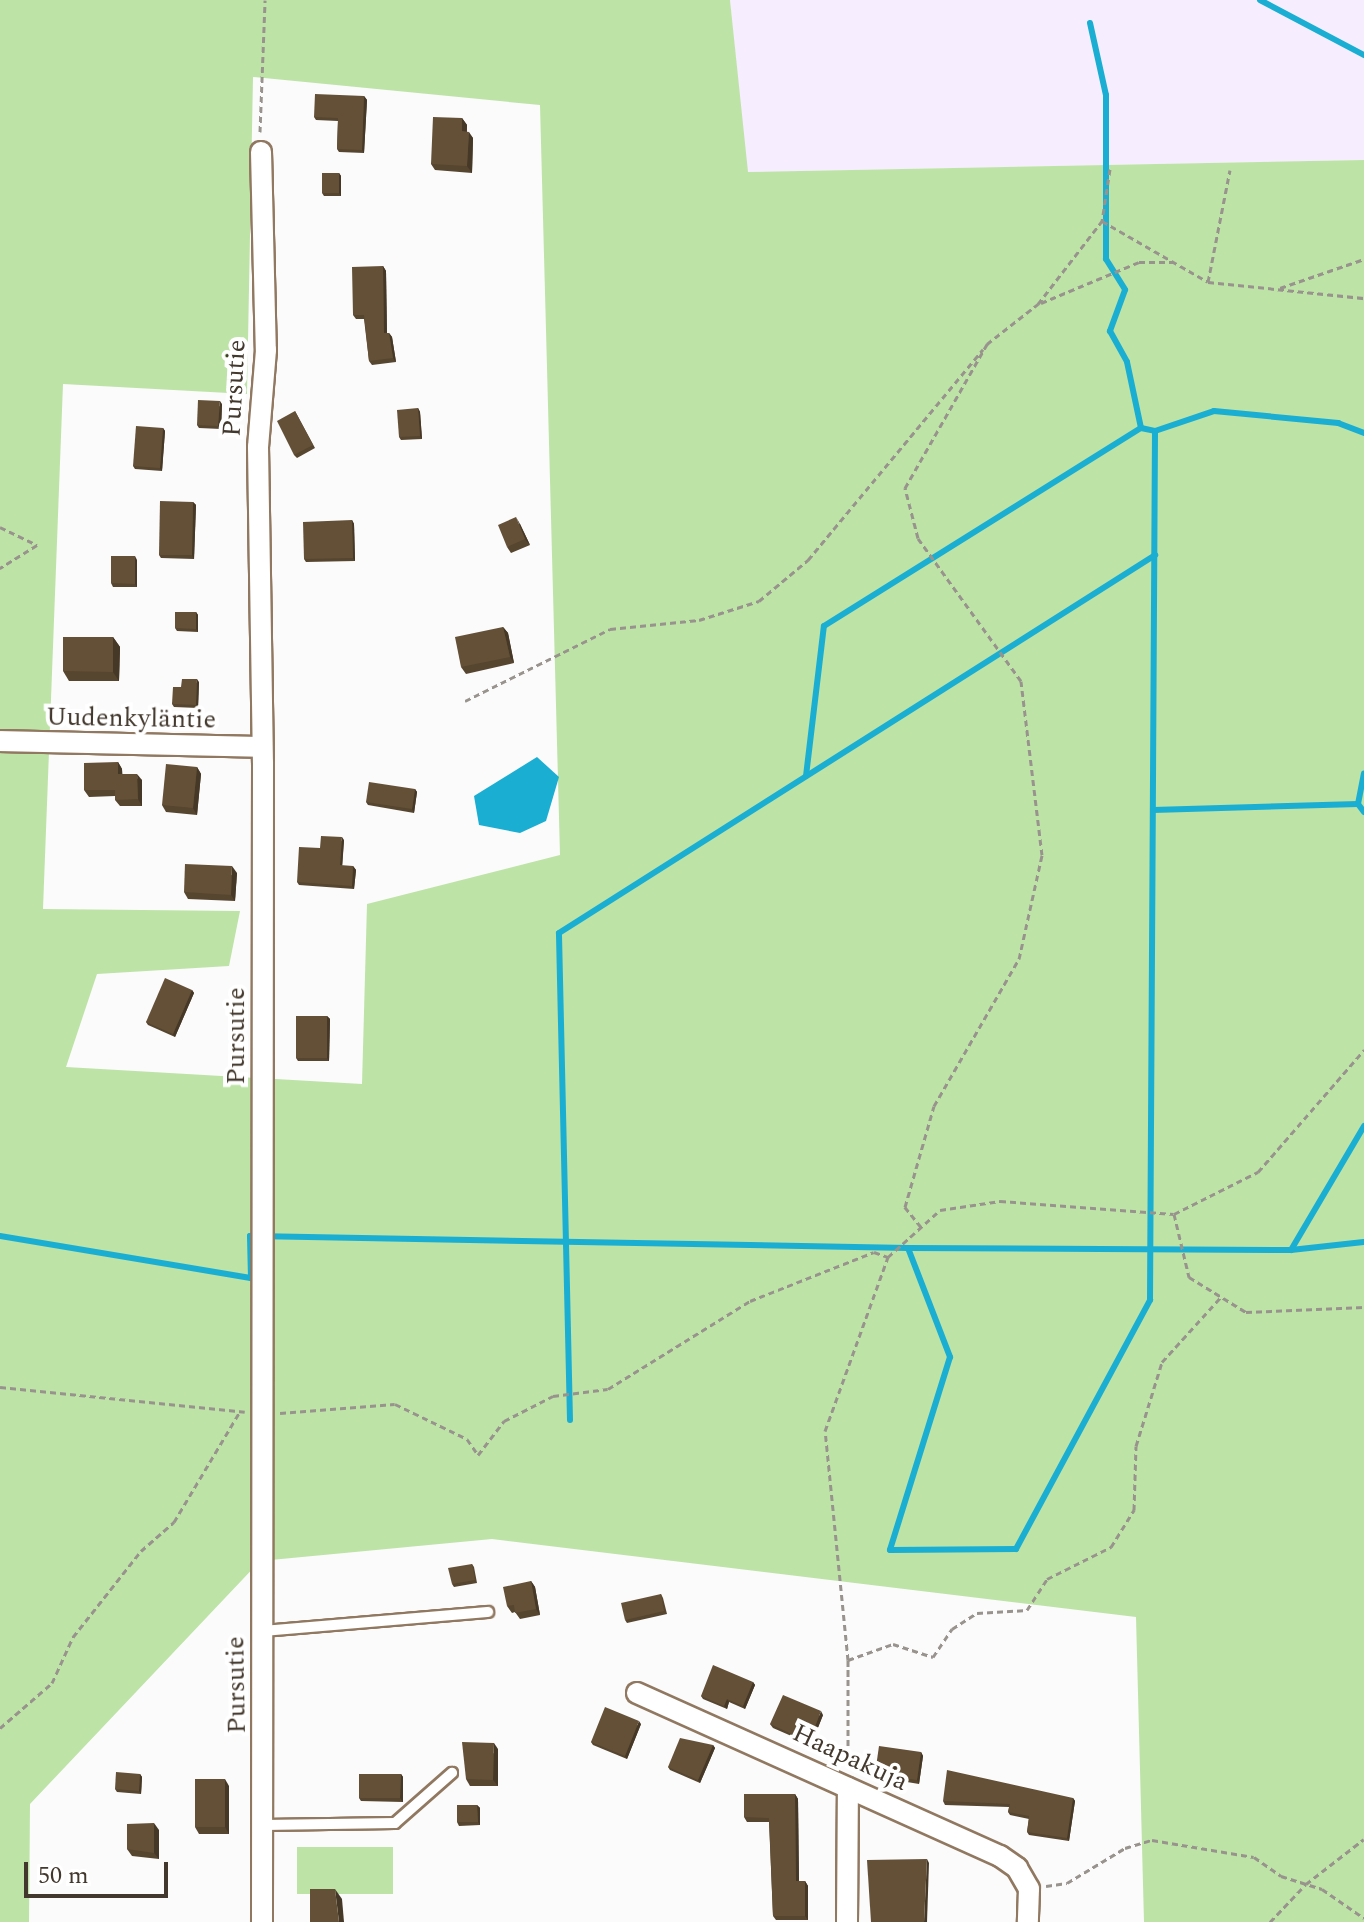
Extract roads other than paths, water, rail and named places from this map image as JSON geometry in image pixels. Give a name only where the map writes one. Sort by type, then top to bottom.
[{"type":"street","name":"Pursutie","points":[[261,152],[266,350],[258,447],[264,1414],[262,1922]]},
{"type":"street","name":"Uudenkyläntie","points":[[0,741],[260,747]]},
{"type":"street","name":"Haapakuja","points":[[637,1693],[848,1788],[965,1836],[1017,1868],[1029,1889],[1028,1922]]},
{"type":"street","points":[[847,1922],[848,1788]]},
{"type":"lane","points":[[262,1631],[488,1612]]},
{"type":"lane","points":[[264,1825],[395,1823],[452,1773]]},
{"type":"water","points":[[537,757],[559,777],[546,821],[520,833],[479,825],[474,796]]},
{"type":"waterway","points":[[1260,0],[1364,55]]},
{"type":"waterway","points":[[1090,23],[1106,95],[1106,259],[1125,290],[1110,331],[1127,362],[1141,428]]},
{"type":"waterway","points":[[806,776],[824,626],[1141,428],[1155,431],[1214,411],[1338,423],[1364,433]]},
{"type":"waterway","points":[[0,1236],[251,1278],[250,1236],[908,1248],[950,1357],[890,1550],[1016,1549],[1150,1300],[1155,431]]},
{"type":"waterway","points":[[570,1420],[559,933],[1155,555]]},
{"type":"waterway","points":[[1358,804],[1364,774]]},
{"type":"waterway","points":[[1153,810],[1358,804],[1364,812]]},
{"type":"waterway","points":[[1291,1250],[1364,1126]]},
{"type":"waterway","points":[[908,1248],[1291,1250],[1364,1242]]}]
